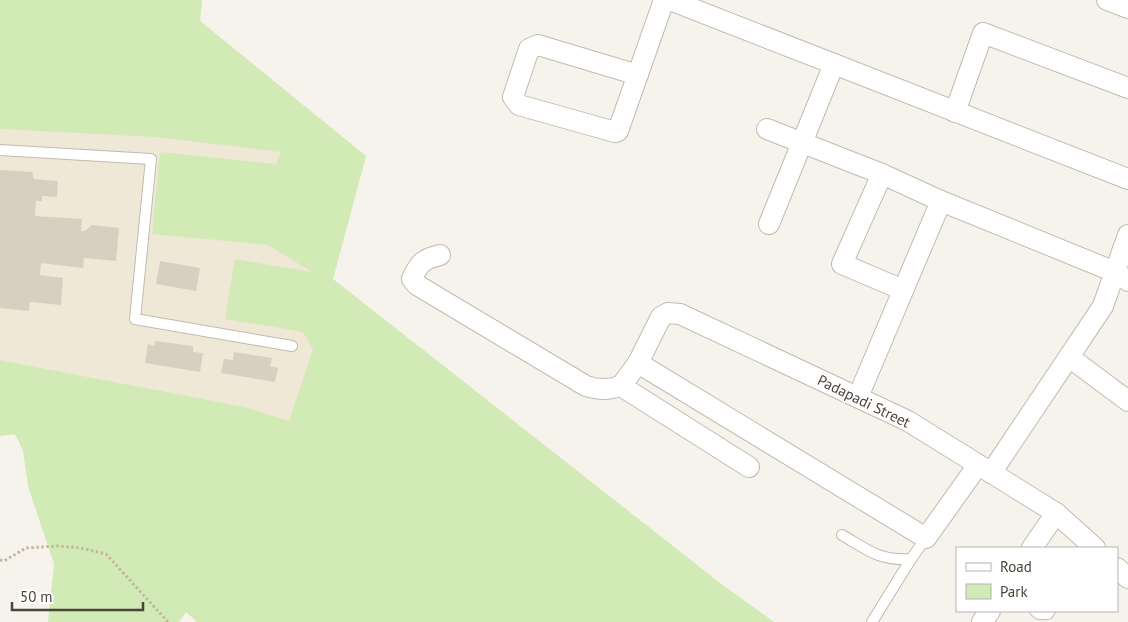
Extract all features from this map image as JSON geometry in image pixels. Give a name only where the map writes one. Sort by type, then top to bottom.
[{"type":"street","points":[[638,75],[538,45],[529,49],[513,97],[519,105],[614,132],[618,131],[638,75],[664,0]]},
{"type":"street","points":[[670,0],[1128,179]]},
{"type":"street","points":[[1107,0],[1128,8]]},
{"type":"street","points":[[954,112],[983,33],[1128,88]]},
{"type":"street","points":[[769,224],[834,64]]},
{"type":"street","points":[[767,129],[882,174],[941,201],[1122,277]]},
{"type":"street","points":[[882,174],[842,264],[903,290]]},
{"type":"street","points":[[858,396],[941,201]]},
{"type":"street","points":[[440,255],[427,258],[418,267],[412,279],[417,285],[586,386],[608,390],[621,386],[638,363],[926,538],[984,469],[1069,358],[1122,277],[1128,235]]},
{"type":"street","name":"Padapadi Street","points":[[638,363],[661,317],[668,313],[680,314],[908,421],[1056,513],[1094,547]]},
{"type":"street","points":[[1069,358],[1128,401]]},
{"type":"street","points":[[621,386],[749,466]]},
{"type":"street","points":[[1033,547],[1056,513]]},
{"type":"street","points":[[1118,569],[1128,578]]},
{"type":"lane","points":[[0,150],[151,159],[135,319],[292,346]]},
{"type":"lane","points":[[842,536],[878,556],[897,560],[910,559]]},
{"type":"lane","points":[[872,622],[910,559],[926,538]]},
{"type":"lane","points":[[1037,612],[1048,614],[1049,612]]},
{"type":"path","points":[[0,560],[4,561],[26,548],[58,546],[81,548],[106,554],[168,622]]},
{"type":"shaded area","points":[[0,0],[202,0],[200,21],[366,156],[333,279],[720,583],[245,407],[0,360]]},
{"type":"green space","points":[[0,0],[202,0],[200,21],[366,156],[333,279],[720,583],[774,622],[197,622],[186,612],[179,622],[48,622],[54,564],[28,486],[23,451],[15,434],[0,436],[0,360],[245,407],[289,421],[313,349],[303,332],[225,319],[235,259],[312,272],[268,245],[152,234],[160,152],[276,164],[281,152],[156,137],[0,129]]},
{"type":"building","points":[[0,170],[32,172],[34,179],[58,181],[57,197],[42,196],[42,201],[36,201],[35,216],[82,219],[81,231],[85,231],[92,225],[119,228],[116,261],[84,258],[83,268],[41,263],[40,275],[63,278],[61,305],[30,302],[29,311],[0,308]]},
{"type":"building","points":[[160,261],[200,268],[196,291],[156,284]]},
{"type":"building","points":[[155,341],[193,346],[193,352],[203,353],[200,372],[145,363],[148,344],[155,346]]},
{"type":"building","points":[[234,352],[272,358],[270,366],[278,368],[275,382],[221,373],[224,359],[233,360]]}]
